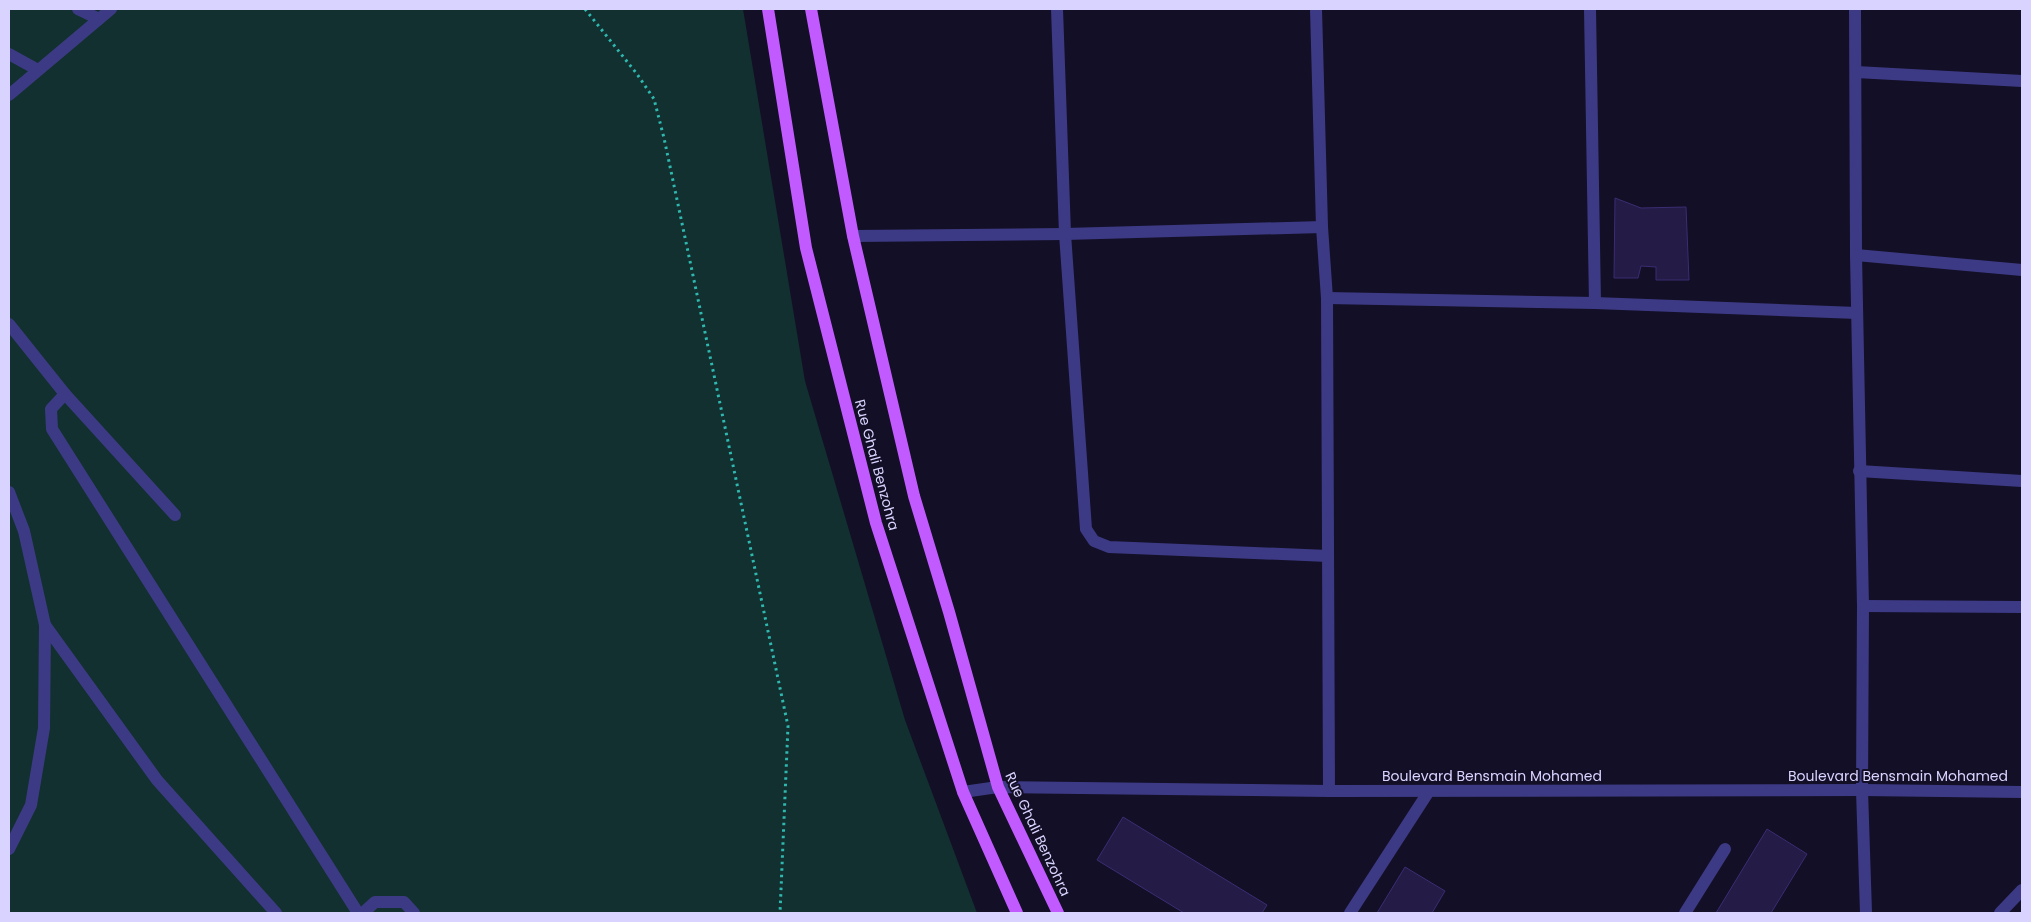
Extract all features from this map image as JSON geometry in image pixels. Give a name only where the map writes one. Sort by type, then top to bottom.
[{"type":"main road","name":"Rue Ghali Benzohra","points":[[768,9],[806,248],[876,523],[963,792],[1016,913]]},
{"type":"main road","name":"Rue Ghali Benzohra","points":[[811,9],[853,236],[914,496],[949,612],[998,788],[1058,913]]},
{"type":"street","points":[[78,9],[99,18]]},
{"type":"street","points":[[9,95],[111,9]]},
{"type":"street","points":[[1057,9],[1065,234],[1086,529],[1094,541],[1109,547],[1328,556]]},
{"type":"street","points":[[1316,9],[1322,227],[1327,298],[1329,791]]},
{"type":"street","points":[[1590,9],[1595,304]]},
{"type":"street","points":[[1856,9],[1856,255],[1863,606],[1862,790],[1866,913]]},
{"type":"street","points":[[9,54],[38,70]]},
{"type":"street","points":[[1856,72],[2022,81]]},
{"type":"street","points":[[853,236],[1065,234],[1322,227]]},
{"type":"street","points":[[1856,255],[2022,270]]},
{"type":"street","points":[[1327,298],[1857,312]]},
{"type":"street","points":[[9,324],[65,394],[175,515]]},
{"type":"street","points":[[65,394],[51,409],[52,429],[358,913]]},
{"type":"street","points":[[1859,471],[2022,481]]},
{"type":"street","points":[[9,492],[24,531],[44,625],[43,738],[31,805],[9,849]]},
{"type":"street","points":[[1863,606],[2022,607]]},
{"type":"street","points":[[44,625],[157,780],[276,913]]},
{"type":"street","name":"Boulevard Bensmain Mohamed","points":[[963,792],[998,788],[1329,791],[1862,790],[2022,792]]},
{"type":"street","points":[[1350,913],[1429,791]]},
{"type":"street","points":[[1685,913],[1725,849]]},
{"type":"street","points":[[2000,913],[2022,890]]},
{"type":"street","points":[[363,913],[375,902],[404,902],[414,913]]},
{"type":"path","points":[[585,9],[637,74],[654,99],[664,138],[788,726],[780,913]]},
{"type":"green space","points":[[9,9],[743,9],[805,381],[905,720],[977,913],[9,913]]},
{"type":"building","points":[[1615,198],[1641,208],[1686,207],[1689,280],[1656,280],[1656,267],[1641,266],[1638,278],[1614,278]]},
{"type":"building","points":[[1123,817],[1267,905],[1262,913],[1184,913],[1097,860]]},
{"type":"building","points":[[1767,829],[1807,854],[1771,913],[1716,913]]},
{"type":"building","points":[[1405,867],[1445,891],[1432,913],[1377,913]]}]
